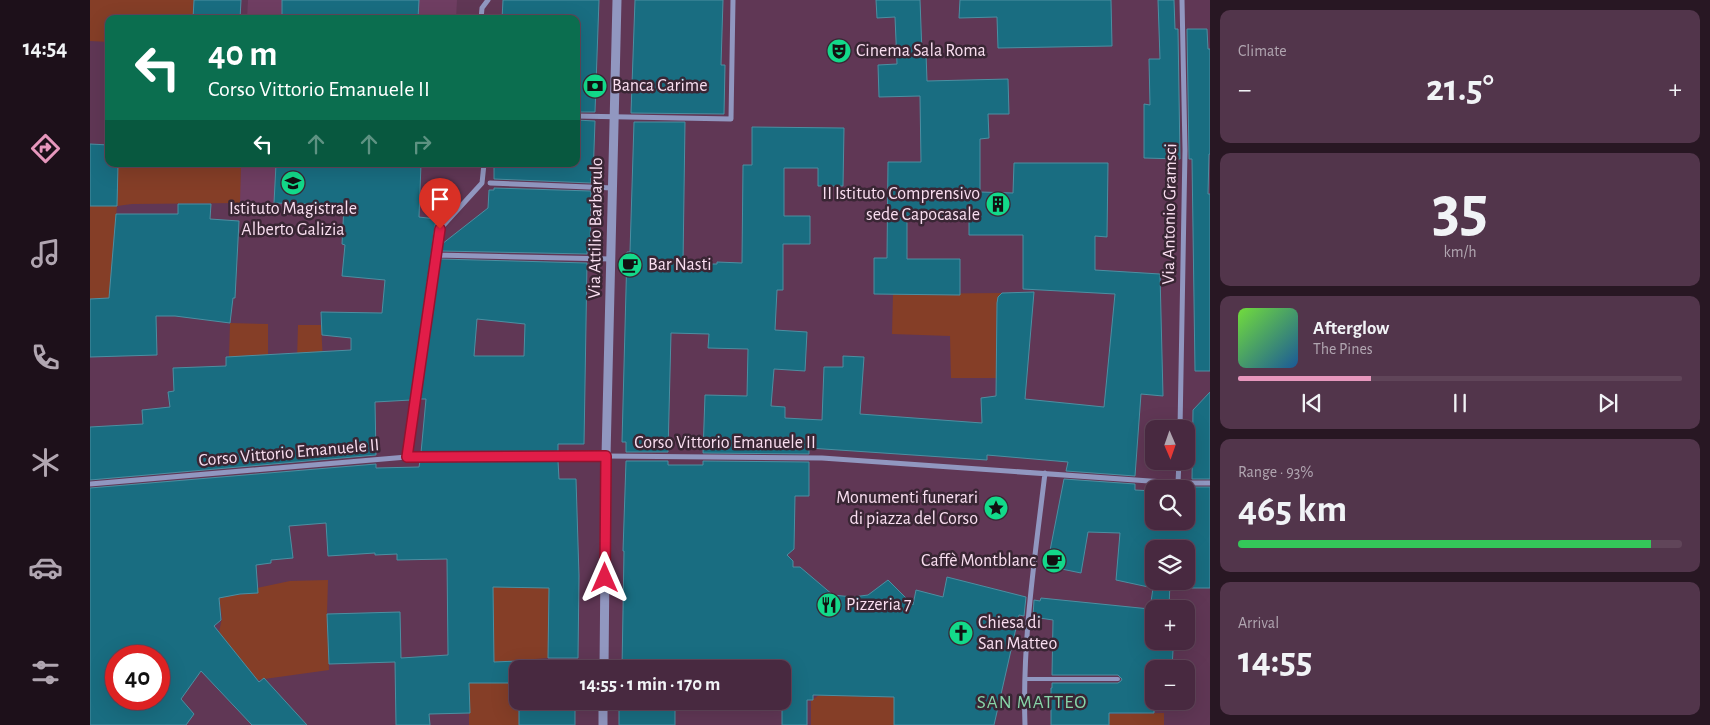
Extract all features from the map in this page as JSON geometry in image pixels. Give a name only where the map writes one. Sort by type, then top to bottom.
[{"type":"street","points":[[481,15],[482,8],[488,0]]},
{"type":"street","name":"Via Attilio Barbarulo","points":[[604,660],[606,456],[617,0]]},
{"type":"street","points":[[580,116],[731,119],[733,0]]},
{"type":"street","name":"Via Antonio Gramsci","points":[[1180,420],[1185,150],[1182,0]]},
{"type":"street","points":[[407,457],[440,229],[482,183],[484,167]]},
{"type":"street","points":[[490,183],[613,188]]},
{"type":"street","points":[[436,255],[611,259]]},
{"type":"street","name":"Corso Vittorio Emanuele II","points":[[90,484],[407,457],[606,456],[822,458],[1145,481]]},
{"type":"street","points":[[1024,725],[1024,679],[1045,473]]},
{"type":"street","name":"Corso Vittorio Emanuele II","points":[[1195,483],[1210,483]]},
{"type":"street","points":[[603,710],[603,725]]},
{"type":"lane","points":[[1024,679],[1118,679]]},
{"type":"shaded area","points":[[90,0],[194,0],[193,15],[105,15],[105,42],[90,41]]},
{"type":"shaded area","points":[[248,0],[457,0],[456,15],[247,15]]},
{"type":"shaded area","points":[[118,167],[241,167],[240,203],[132,204],[117,206]]},
{"type":"shaded area","name":"Istituto Magistrale Alberto Galizia","points":[[241,167],[348,167],[344,210],[239,208]]},
{"type":"shaded area","points":[[90,206],[117,206],[109,298],[90,299]]},
{"type":"shaded area","points":[[1002,293],[998,297],[997,303],[996,378],[951,378],[950,336],[892,334],[893,294]]},
{"type":"shaded area","points":[[230,323],[268,324],[268,357],[229,357]]},
{"type":"shaded area","points":[[298,325],[321,325],[323,361],[297,361]]},
{"type":"shaded area","points":[[501,572],[501,587],[549,586],[548,658],[494,662],[492,573]]},
{"type":"shaded area","points":[[328,580],[329,670],[257,680],[219,632],[222,618],[219,596],[257,593],[257,588],[290,581]]},
{"type":"shaded area","points":[[469,683],[509,683],[509,710],[518,710],[519,725],[469,725]]},
{"type":"shaded area","points":[[819,695],[894,697],[894,725],[811,725],[811,701]]},
{"type":"shaded area","points":[[1164,713],[1164,725],[1109,725],[1109,714]]},
{"type":"building","points":[[194,0],[241,0],[240,15],[193,15]]},
{"type":"building","points":[[282,0],[419,0],[418,15],[282,15]]},
{"type":"building","points":[[503,0],[599,0],[595,112],[580,112],[580,15],[502,15]]},
{"type":"building","points":[[635,0],[723,0],[721,65],[725,65],[724,114],[631,113]]},
{"type":"building","points":[[876,0],[920,0],[922,53],[926,53],[927,81],[1008,79],[1009,114],[988,114],[989,138],[980,139],[980,192],[1013,193],[1014,163],[1108,163],[1107,237],[1095,236],[1095,270],[1160,274],[1163,396],[1141,394],[1135,476],[1066,471],[1068,462],[987,455],[987,460],[809,448],[809,454],[703,453],[705,395],[747,396],[748,349],[708,348],[709,334],[671,333],[668,452],[626,452],[626,442],[622,442],[627,252],[630,252],[634,122],[685,122],[683,264],[742,263],[743,165],[752,165],[752,127],[844,128],[843,186],[818,186],[818,168],[784,168],[784,216],[810,216],[810,244],[783,244],[783,290],[777,290],[775,330],[807,332],[805,371],[774,369],[771,406],[785,407],[785,418],[822,420],[824,367],[843,367],[843,356],[864,357],[860,414],[982,423],[981,398],[996,396],[997,303],[998,297],[1002,293],[1034,292],[1025,399],[1104,407],[1115,294],[1023,289],[1023,235],[969,235],[969,216],[907,216],[907,259],[960,259],[960,295],[874,294],[874,258],[887,258],[888,162],[921,162],[920,96],[879,97],[878,65],[897,64],[895,17],[877,18]]},
{"type":"building","points":[[960,0],[1111,0],[1112,46],[998,48],[997,17],[959,18]]},
{"type":"building","points":[[1158,0],[1174,0],[1175,29],[1178,29],[1180,159],[1144,158],[1144,104],[1150,105],[1149,59],[1160,59]]},
{"type":"building","points":[[1187,29],[1207,29],[1208,49],[1210,49],[1208,194],[1210,194],[1210,371],[1195,371],[1192,159],[1189,159]]},
{"type":"building","points":[[580,120],[595,121],[593,178],[591,178],[591,183],[494,179],[494,167],[580,167]]},
{"type":"building","points":[[90,144],[105,145],[105,167],[118,167],[117,206],[90,206]]},
{"type":"building","points":[[276,167],[421,167],[419,217],[436,219],[411,400],[375,402],[376,455],[90,480],[90,427],[143,424],[142,410],[170,407],[168,392],[174,391],[173,368],[226,366],[226,357],[351,350],[351,338],[322,335],[321,312],[382,313],[385,280],[342,276],[345,245],[342,244],[344,205],[274,203]]},
{"type":"building","points":[[494,188],[591,191],[590,251],[587,251],[587,254],[441,251],[442,244],[488,208],[489,190],[494,190]]},
{"type":"building","points":[[178,204],[211,204],[210,219],[239,221],[235,298],[233,298],[230,323],[175,316],[156,316],[157,355],[90,357],[90,299],[109,298],[116,214],[178,214]]},
{"type":"building","points":[[440,259],[587,263],[584,444],[558,444],[558,452],[421,453],[426,399],[420,399]],"holes":[[[477,319],[525,324],[524,356],[474,356]]]},
{"type":"building","points":[[1210,392],[1210,479],[1192,479],[1192,470],[1195,470],[1195,420],[1193,420],[1193,410]]},
{"type":"building","points":[[420,461],[558,461],[559,479],[576,479],[579,576],[578,658],[548,658],[549,588],[493,587],[494,662],[509,661],[509,683],[469,683],[470,713],[429,714],[430,725],[396,725],[395,662],[329,664],[327,614],[400,612],[401,658],[448,655],[447,559],[397,560],[397,554],[375,555],[375,553],[328,556],[326,523],[289,526],[293,558],[271,560],[271,563],[256,565],[258,593],[219,598],[221,620],[214,626],[259,682],[264,678],[307,725],[252,725],[201,671],[181,699],[194,714],[186,725],[90,725],[90,488],[376,464],[376,468],[419,467]]},
{"type":"building","points":[[626,461],[668,461],[668,465],[703,465],[703,461],[809,462],[809,496],[795,496],[794,549],[787,555],[793,561],[793,567],[800,567],[833,595],[853,597],[868,595],[888,580],[913,605],[916,590],[943,597],[947,577],[1026,597],[1024,616],[1019,615],[994,725],[894,725],[894,697],[813,695],[813,700],[807,700],[807,725],[782,725],[782,710],[791,710],[791,660],[622,660]]},
{"type":"building","points":[[1064,479],[1135,484],[1135,490],[1145,491],[1145,530],[1195,530],[1195,487],[1210,487],[1210,588],[1195,588],[1195,540],[1145,540],[1145,586],[1116,580],[1120,533],[1088,532],[1081,573],[1047,566]]},
{"type":"building","points":[[1153,590],[1170,590],[1169,600],[1151,600]]},
{"type":"building","points":[[1041,598],[1145,608],[1145,650],[1173,650],[1172,660],[1145,660],[1145,710],[1154,710],[1154,713],[1109,713],[1109,725],[1051,725],[1052,683],[1118,683],[1122,679],[1118,675],[1052,675],[1053,620],[1033,617],[1034,600],[1040,601]]},
{"type":"building","points":[[519,710],[575,710],[575,725],[519,725]]},
{"type":"building","points":[[619,710],[675,710],[675,725],[619,725]]},
{"type":"place","name":"Cinema Sala Roma","points":[[839,51]]},
{"type":"place","name":"Banca Carime","points":[[595,86]]},
{"type":"place","name":"Istituto Magistrale Alberto Galizia","points":[[293,183]]},
{"type":"place","name":"II Istituto Comprensivo sede Capocasale","points":[[998,204]]},
{"type":"place","name":"Bar Nasti","points":[[630,265]]},
{"type":"place","name":"Monumenti funerari di piazza del Corso","points":[[996,508]]},
{"type":"place","name":"Caffè Montblanc","points":[[1054,561]]},
{"type":"place","name":"Pizzeria 7","points":[[829,605]]},
{"type":"place","name":"Chiesa di San Matteo","points":[[961,633]]},
{"type":"district","name":"SAN MATTEO","points":[[1032,702]]},
{"type":"route","points":[[440,229],[407,457],[606,456],[605,578]]}]
